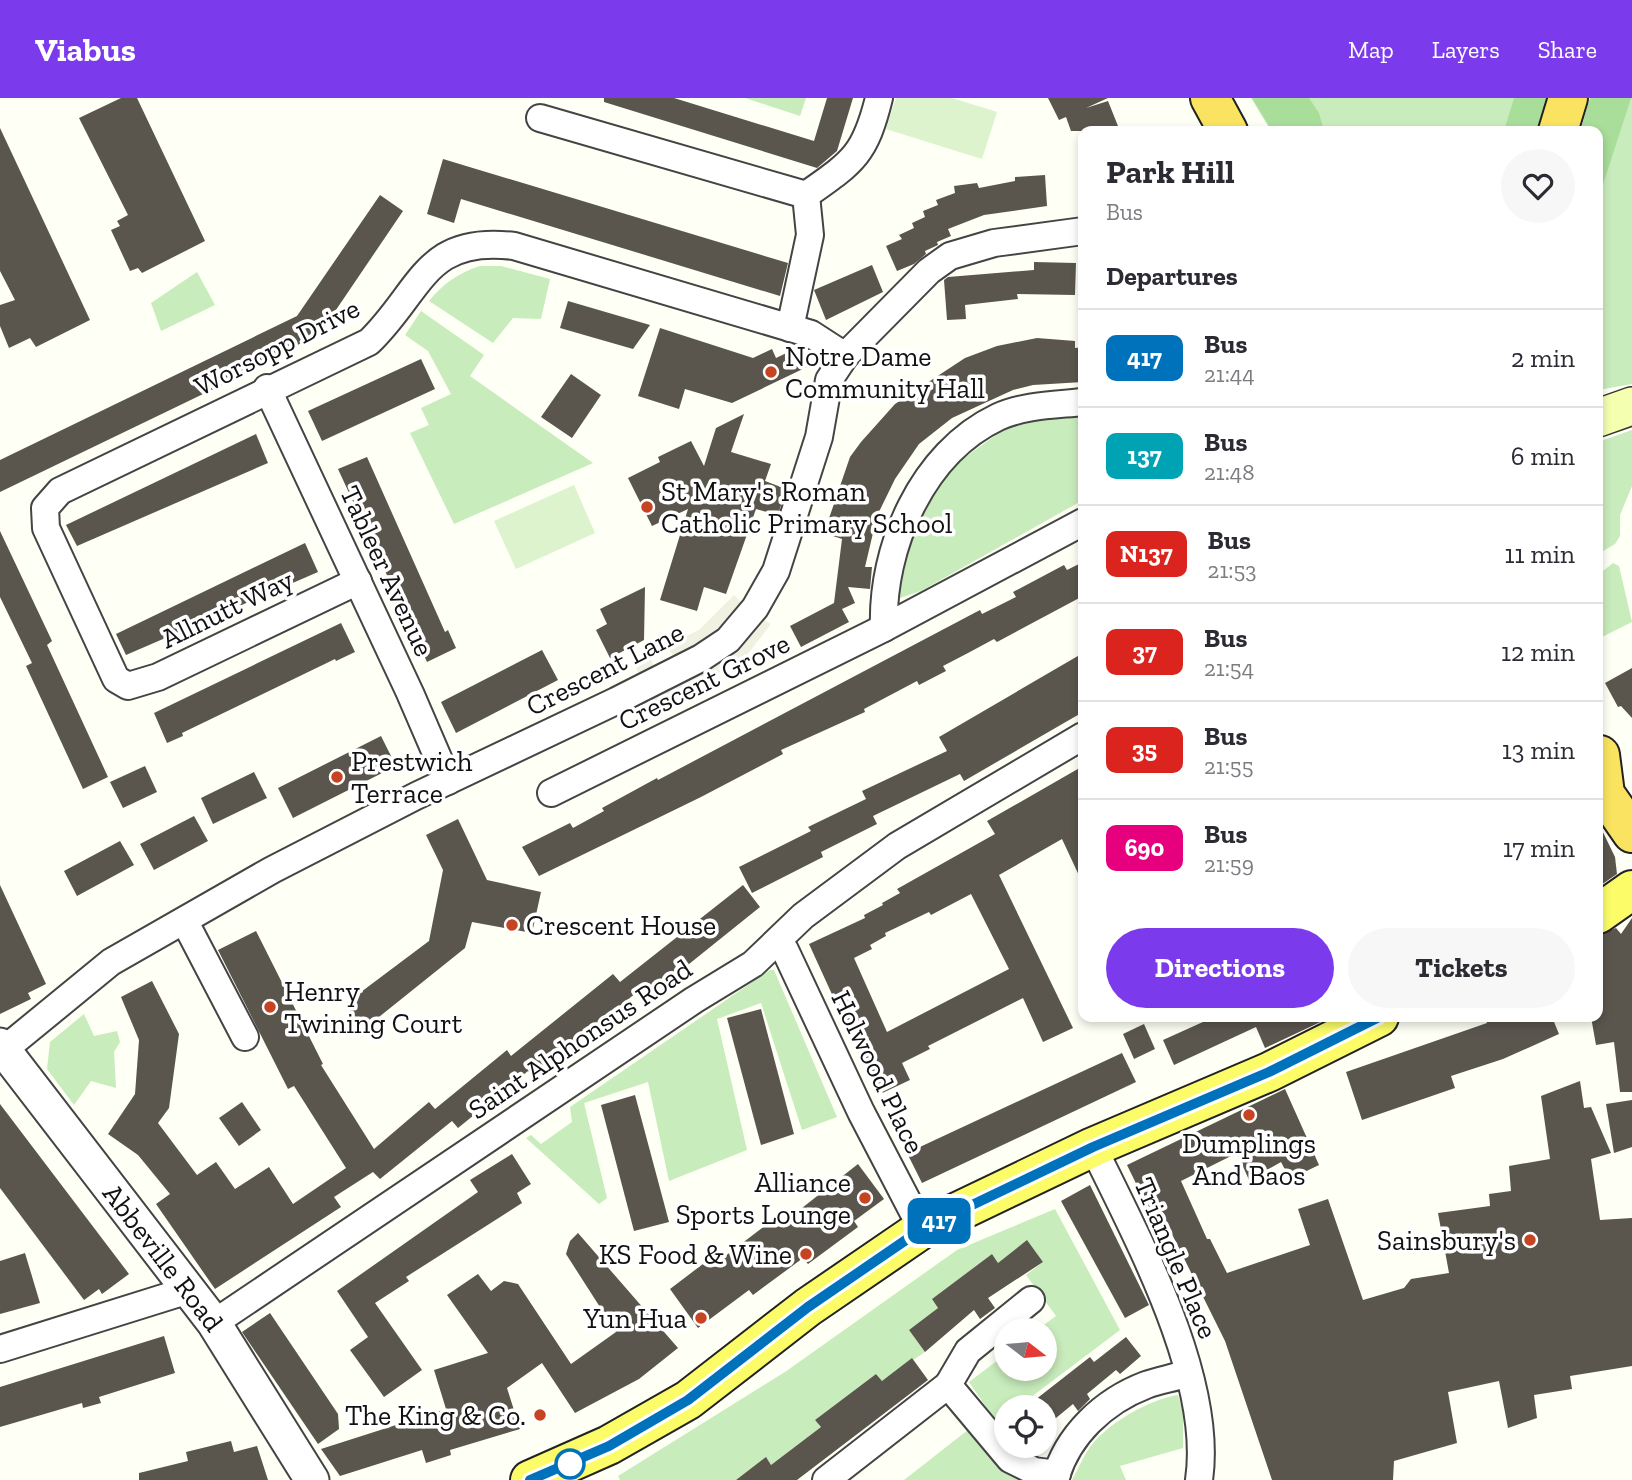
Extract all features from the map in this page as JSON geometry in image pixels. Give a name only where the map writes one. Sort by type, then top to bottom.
[{"type":"highway","points":[[1210,98],[1225,126]]},
{"type":"highway","points":[[1560,126],[1568,98]]},
{"type":"highway","points":[[1603,755],[1612,761],[1632,783]]},
{"type":"highway","points":[[1603,780],[1605,794],[1632,833]]},
{"type":"main road","points":[[1603,416],[1632,405]]},
{"type":"main road","points":[[530,1480],[609,1446],[688,1400],[808,1307],[922,1229],[1093,1147],[1269,1072],[1369,1022]]},
{"type":"street","points":[[806,195],[848,165],[864,148],[879,98]]},
{"type":"street","points":[[540,118],[806,195]]},
{"type":"street","points":[[790,328],[810,235],[806,195]]},
{"type":"street","name":"Crescent Lane","points":[[1,1050],[111,962],[272,870],[448,781],[616,701],[701,658],[728,640],[755,608],[776,571],[819,438],[829,380],[845,356],[929,271],[950,256],[994,243],[1078,232]]},
{"type":"street","name":"Worsopp Drive","points":[[121,682],[116,679],[46,528],[46,508],[60,491],[267,388],[369,341],[390,322],[422,274],[439,259],[466,246],[491,243],[514,246],[790,328],[825,341],[845,356]]},
{"type":"street","name":"Tableer Avenue","points":[[267,388],[358,580],[448,781]]},
{"type":"street","points":[[884,628],[883,597],[899,530],[923,487],[956,445],[999,416],[1040,406],[1078,402]]},
{"type":"street","name":"Crescent Grove","points":[[551,793],[884,628],[1078,525]]},
{"type":"street","name":"Allnutt Way","points":[[121,682],[137,685],[158,677],[358,580]]},
{"type":"street","name":"Saint Alphonsus Road","points":[[214,1323],[682,1007],[753,964],[779,942],[803,916],[897,846],[1078,739]]},
{"type":"street","points":[[185,922],[244,1037]]},
{"type":"street","name":"Holwood Place","points":[[779,942],[922,1229]]},
{"type":"street","name":"Abbeville Road","points":[[1,1050],[214,1323],[312,1480]]},
{"type":"street","name":"Triangle Place","points":[[1093,1147],[1169,1307],[1188,1373],[1198,1422],[1199,1480]]},
{"type":"street","points":[[0,1349],[171,1296],[187,1287]]},
{"type":"street","points":[[826,1480],[948,1385],[968,1351],[1031,1300]]},
{"type":"street","points":[[948,1385],[1010,1459],[1034,1471],[1056,1477],[1081,1431],[1097,1413],[1119,1397],[1148,1384],[1188,1373]]},
{"type":"green space","points":[[745,98],[806,98],[800,116]]},
{"type":"green space","points":[[896,98],[952,98],[997,112],[982,159],[886,129]]},
{"type":"green space","points":[[1251,98],[1531,98],[1522,126],[1268,126]]},
{"type":"green space","points":[[1252,98],[1309,98],[1319,113],[1323,126],[1269,126]]},
{"type":"green space","points":[[1514,98],[1554,98],[1544,126],[1506,126]]},
{"type":"green space","points":[[1590,98],[1631,98],[1603,185],[1603,126],[1582,126]]},
{"type":"green space","points":[[1594,98],[1632,98],[1632,384],[1603,389],[1603,126],[1585,126]]},
{"type":"green space","points":[[480,266],[501,266],[550,279],[541,319],[513,318],[493,343],[429,301],[452,279]]},
{"type":"green space","points":[[197,272],[215,305],[161,331],[151,303]]},
{"type":"green space","points":[[421,311],[484,355],[470,376],[593,463],[454,524],[410,433],[429,425],[421,408],[451,394],[428,351],[405,335]]},
{"type":"green space","points":[[1078,410],[1078,503],[921,591],[894,600],[910,532],[954,465],[1010,425]]},
{"type":"green space","points":[[1632,430],[1632,486],[1620,515],[1620,536],[1615,544],[1603,551],[1603,440]]},
{"type":"green space","points":[[574,485],[595,533],[516,569],[494,521]]},
{"type":"green space","points":[[1613,563],[1619,566],[1632,622],[1603,636],[1603,571]]},
{"type":"green space","points":[[770,970],[774,970],[837,1117],[802,1130],[761,1003],[717,1019],[747,1150],[669,1181],[648,1082],[584,1103],[607,1198],[599,1204],[526,1138],[531,1135],[541,1144],[572,1122],[570,1107]]},
{"type":"green space","points":[[84,1014],[94,1036],[117,1031],[120,1042],[114,1052],[116,1088],[91,1081],[74,1105],[47,1069],[50,1042]]},
{"type":"green space","points":[[1055,1209],[1120,1330],[1057,1378],[1057,1318],[1053,1318],[1056,1316],[1026,1275],[1043,1262],[1027,1241],[998,1263],[992,1254],[932,1299],[938,1308],[909,1330],[925,1352],[882,1381],[876,1374],[815,1420],[821,1427],[771,1465],[766,1458],[736,1480],[620,1480],[618,1476],[785,1372],[957,1250]]},
{"type":"green space","points":[[994,1363],[994,1381],[1052,1381],[1034,1395],[994,1395],[994,1419],[969,1382]]},
{"type":"green space","points":[[1178,1395],[1183,1413],[1183,1448],[1120,1466],[1126,1480],[1072,1480],[1090,1447],[1107,1429],[1155,1401]]},
{"type":"green space","points":[[973,1426],[994,1446],[994,1458],[1007,1458],[1030,1480],[904,1480]]},
{"type":"shaded area","points":[[734,595],[745,607],[720,637],[676,659],[666,646],[699,630]]},
{"type":"shaded area","points":[[757,616],[771,624],[743,660],[652,707],[648,690]]},
{"type":"shaded area","points":[[648,649],[655,670],[640,676],[631,658]]},
{"type":"building","points":[[121,98],[137,98],[205,241],[142,273],[138,268],[130,271],[111,230],[120,226],[117,221],[128,215],[79,118]]},
{"type":"building","points":[[604,98],[674,98],[814,141],[827,98],[853,98],[837,151],[817,168],[604,102]]},
{"type":"building","points":[[1048,98],[1108,98],[1086,108],[1108,101],[1118,126],[1078,126],[1078,131],[1071,131],[1066,117],[1059,120]]},
{"type":"building","points":[[0,128],[90,320],[36,347],[30,338],[9,348],[0,326],[0,305],[15,300],[0,271]]},
{"type":"building","points":[[443,159],[788,263],[780,296],[461,199],[454,223],[427,214]]},
{"type":"building","points":[[1045,175],[1047,206],[984,215],[948,229],[951,236],[925,251],[926,254],[914,264],[897,271],[886,246],[902,239],[899,235],[914,228],[912,223],[925,217],[923,211],[938,205],[936,200],[955,193],[954,186],[977,183],[979,188],[1015,181],[1015,177]]},
{"type":"building","points":[[380,195],[403,211],[319,335],[278,354],[280,357],[0,492],[0,460],[297,316]]},
{"type":"building","points":[[1034,262],[1076,263],[1075,295],[1017,294],[1018,299],[965,305],[966,319],[947,320],[944,280],[948,277],[1034,270]]},
{"type":"building","points":[[872,265],[883,292],[826,320],[814,290]]},
{"type":"building","points":[[568,301],[650,325],[633,349],[560,328]]},
{"type":"building","points":[[660,328],[753,358],[772,349],[776,358],[797,348],[807,367],[732,403],[685,389],[679,409],[638,396]]},
{"type":"building","points":[[1037,338],[1075,341],[1075,348],[1078,348],[1078,382],[1033,385],[1013,390],[952,418],[919,444],[895,479],[877,516],[865,567],[872,567],[870,589],[848,587],[855,603],[842,609],[849,622],[801,647],[790,626],[834,603],[842,539],[824,533],[850,457],[895,404],[965,358],[997,346]]},
{"type":"building","points":[[421,359],[435,389],[322,441],[308,411]]},
{"type":"building","points":[[571,374],[601,395],[572,438],[541,417]]},
{"type":"building","points":[[744,414],[731,452],[771,464],[765,481],[786,489],[778,515],[756,509],[726,594],[704,587],[697,611],[660,600],[688,509],[652,526],[628,478],[660,462],[658,457],[691,441],[704,466],[716,428]]},
{"type":"building","points":[[256,434],[268,463],[77,546],[66,525]]},
{"type":"building","points":[[367,457],[445,632],[448,630],[456,648],[427,662],[338,469]]},
{"type":"building","points":[[0,531],[52,641],[47,645],[108,777],[83,789],[26,666],[32,663],[0,597]]},
{"type":"building","points":[[305,543],[318,572],[126,655],[116,634]]},
{"type":"building","points":[[1078,564],[1078,599],[997,642],[994,639],[943,666],[946,671],[919,685],[917,681],[864,709],[865,712],[781,750],[783,754],[701,797],[539,876],[522,847],[570,823],[573,828],[604,811],[602,808],[657,778],[658,780],[980,610],[982,614],[1016,597],[1013,592],[1064,565],[1067,570]]},
{"type":"building","points":[[645,587],[644,640],[610,658],[596,630],[607,624],[600,609]]},
{"type":"building","points":[[341,623],[355,652],[336,661],[335,659],[182,733],[183,736],[167,743],[154,713]]},
{"type":"building","points":[[542,650],[558,680],[456,733],[441,702]]},
{"type":"building","points":[[1078,656],[1078,715],[964,781],[960,774],[873,816],[877,824],[821,852],[823,857],[752,893],[739,867],[811,831],[808,827],[866,799],[862,791],[947,751],[939,737]]},
{"type":"building","points":[[1632,668],[1632,718],[1621,706],[1618,707],[1605,683]]},
{"type":"building","name":"Prestwich Terrace","points":[[381,736],[396,766],[293,818],[278,788]]},
{"type":"building","points":[[145,766],[157,792],[123,808],[110,782]]},
{"type":"building","points":[[1078,769],[1078,873],[1062,839],[999,875],[1073,1028],[1043,1042],[1023,998],[928,1046],[930,1049],[902,1063],[910,1080],[878,1095],[809,944],[865,918],[864,915],[900,893],[897,889],[995,834],[987,821]],"holes":[[[971,894],[1009,969],[887,1032],[854,958],[872,949],[870,945],[886,936],[885,933],[929,912],[931,915]]]},
{"type":"building","points":[[254,772],[267,798],[213,824],[201,798]]},
{"type":"building","points":[[194,816],[208,841],[154,870],[140,844]]},
{"type":"building","name":"Crescent House","points":[[458,819],[487,880],[541,892],[532,933],[472,922],[465,948],[364,1029],[345,1004],[429,941],[443,870],[426,835]]},
{"type":"building","points":[[1603,832],[1615,857],[1617,874],[1603,884]]},
{"type":"building","points":[[120,841],[134,865],[77,896],[64,871]]},
{"type":"building","points":[[0,885],[46,984],[28,993],[31,999],[0,1014]]},
{"type":"building","points":[[743,885],[760,907],[643,1001],[636,993],[532,1076],[528,1071],[458,1128],[452,1121],[380,1179],[373,1172],[334,1197],[341,1207],[215,1289],[156,1204],[170,1194],[138,1155],[108,1134],[135,1094],[139,1040],[121,997],[152,981],[179,1034],[169,1108],[158,1123],[197,1175],[216,1162],[235,1189],[269,1167],[293,1204],[346,1168],[294,1086],[288,1089],[218,950],[256,931],[323,1064],[321,1065],[374,1149],[429,1102],[435,1109],[507,1050],[511,1056],[613,974],[620,982]]},
{"type":"building","points":[[1632,918],[1632,1092],[1620,1092],[1614,1042],[1596,1045],[1592,1022],[1603,1022],[1603,933],[1616,928],[1621,934]]},
{"type":"building","points":[[761,1009],[794,1134],[761,1145],[727,1018]]},
{"type":"building","points":[[1203,1022],[1320,1022],[1265,1048],[1256,1027],[1174,1065],[1163,1040]]},
{"type":"building","points":[[1554,1022],[1559,1034],[1503,1059],[1451,1076],[1455,1088],[1362,1120],[1346,1072],[1487,1023]]},
{"type":"building","points":[[1144,1024],[1155,1049],[1134,1059],[1123,1034]]},
{"type":"building","points":[[1122,1053],[1136,1082],[922,1183],[907,1153]]},
{"type":"building","points":[[1580,1081],[1584,1108],[1591,1107],[1611,1153],[1591,1159],[1600,1220],[1632,1218],[1632,1366],[1570,1376],[1572,1389],[1534,1395],[1537,1418],[1508,1428],[1499,1381],[1448,1392],[1457,1443],[1394,1461],[1393,1480],[1272,1480],[1225,1341],[1157,1204],[1148,1208],[1127,1165],[1285,1089],[1319,1165],[1290,1179],[1281,1162],[1249,1180],[1237,1153],[1181,1181],[1207,1239],[1210,1239],[1227,1273],[1310,1245],[1298,1209],[1328,1199],[1363,1300],[1404,1288],[1411,1279],[1449,1273],[1438,1213],[1490,1206],[1489,1194],[1511,1191],[1509,1166],[1550,1159],[1541,1096]]},
{"type":"building","points":[[635,1095],[669,1222],[634,1231],[601,1105]]},
{"type":"building","points":[[1632,1100],[1632,1147],[1614,1153],[1606,1104]]},
{"type":"building","points":[[242,1102],[261,1130],[239,1146],[219,1118]]},
{"type":"building","points":[[0,1104],[129,1274],[102,1294],[99,1289],[84,1300],[0,1188]]},
{"type":"building","points":[[512,1154],[531,1184],[517,1193],[522,1203],[406,1277],[409,1281],[375,1303],[422,1370],[384,1397],[350,1350],[368,1337],[337,1291],[478,1192],[470,1180]]},
{"type":"building","points":[[858,1164],[884,1199],[854,1221],[858,1227],[808,1264],[803,1258],[753,1295],[749,1290],[698,1328],[670,1289],[720,1251],[724,1257],[774,1219],[779,1226]]},
{"type":"building","points":[[1090,1185],[1149,1305],[1125,1318],[1061,1201]]},
{"type":"building","points":[[578,1233],[678,1348],[639,1379],[575,1413],[542,1363],[507,1388],[520,1429],[450,1450],[451,1455],[426,1463],[422,1450],[340,1476],[321,1449],[446,1409],[434,1370],[488,1353],[447,1295],[478,1274],[491,1291],[504,1281],[518,1284],[571,1364],[616,1332],[566,1254],[570,1241]]},
{"type":"building","points":[[1027,1240],[1043,1262],[988,1298],[995,1308],[980,1319],[974,1310],[925,1352],[909,1330],[938,1308],[932,1299],[992,1254],[998,1263]]},
{"type":"building","points":[[25,1253],[40,1303],[0,1314],[0,1261]]},
{"type":"building","points":[[270,1313],[338,1414],[339,1429],[318,1444],[242,1332]]},
{"type":"building","points":[[164,1336],[175,1373],[99,1397],[101,1403],[83,1408],[82,1403],[0,1427],[0,1387]]},
{"type":"building","points":[[1126,1337],[1141,1356],[1120,1374],[1116,1370],[1087,1394],[1090,1399],[1078,1411],[1073,1404],[1057,1417],[1057,1395],[1041,1395],[1090,1357],[1094,1362]]},
{"type":"building","points":[[912,1358],[928,1380],[797,1480],[736,1480],[766,1457],[771,1465],[821,1427],[815,1420],[876,1374],[882,1381]]},
{"type":"building","points":[[231,1441],[234,1452],[257,1446],[268,1480],[139,1480],[139,1473],[188,1461],[186,1452]]},
{"type":"bus line","name":"417","points":[[530,1480],[609,1446],[688,1400],[808,1307],[922,1229],[1093,1147],[1269,1072],[1368,1022]]},
{"type":"place","name":"Notre Dame Community Hall","points":[[771,372]]},
{"type":"place","name":"St Mary's Roman Catholic Primary School","points":[[647,507]]},
{"type":"place","name":"Prestwich Terrace","points":[[337,777]]},
{"type":"place","name":"Crescent House","points":[[512,925]]},
{"type":"place","name":"Henry Twining Court","points":[[270,1007]]},
{"type":"place","name":"Dumplings And Baos","points":[[1249,1115]]},
{"type":"place","name":"Alliance Sports Lounge","points":[[865,1198]]},
{"type":"place","name":"Sainsbury's","points":[[1530,1240]]},
{"type":"place","name":"KS Food & Wine","points":[[806,1254]]},
{"type":"place","name":"Yun Hua","points":[[701,1318]]},
{"type":"place","name":"The King & Co.","points":[[540,1415]]}]
